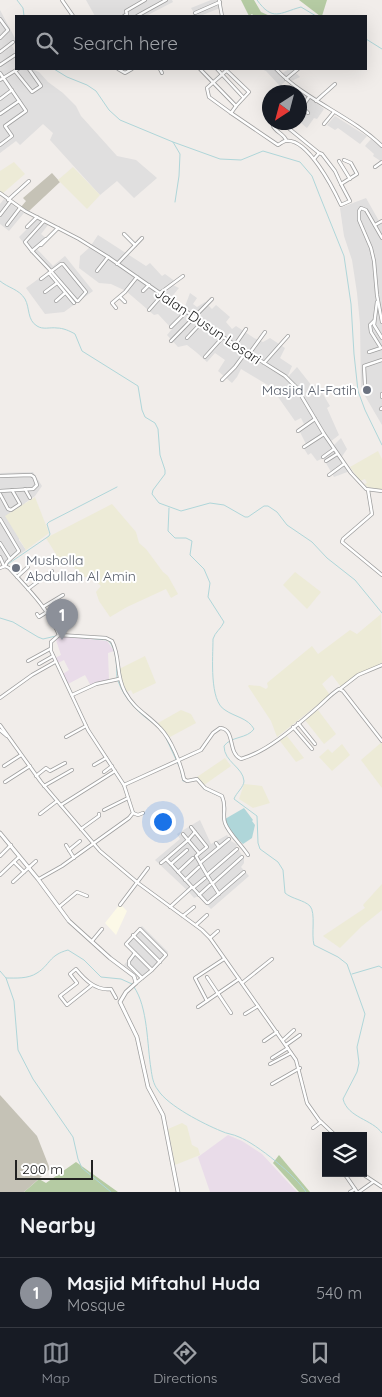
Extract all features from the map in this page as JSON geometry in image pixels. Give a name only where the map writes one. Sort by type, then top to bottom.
[{"type":"street","points":[[62,0],[71,15]]},
{"type":"street","points":[[126,15],[126,11],[146,0]]},
{"type":"street","points":[[138,15],[166,0]]},
{"type":"street","points":[[195,14],[219,1],[222,15]]},
{"type":"street","points":[[0,19],[8,30],[0,38]]},
{"type":"street","points":[[0,52],[13,42]]},
{"type":"street","points":[[0,65],[15,55]]},
{"type":"street","points":[[0,80],[16,70],[32,92],[41,86],[30,70]]},
{"type":"street","points":[[201,70],[236,106]]},
{"type":"street","points":[[218,70],[243,98]]},
{"type":"street","points":[[231,114],[249,92],[225,70],[207,88],[209,96],[231,114],[278,145],[286,141],[295,143],[314,159],[327,176],[342,205],[350,200],[335,172],[319,153],[291,130]]},
{"type":"street","points":[[277,70],[292,85]]},
{"type":"street","points":[[286,79],[297,70]]},
{"type":"street","points":[[0,73],[26,111],[0,130]]},
{"type":"street","points":[[316,102],[335,84]]},
{"type":"street","points":[[0,99],[12,90]]},
{"type":"street","points":[[308,113],[302,107],[309,97],[370,136],[382,146]]},
{"type":"street","points":[[0,114],[19,101]]},
{"type":"street","points":[[324,124],[334,112]]},
{"type":"street","points":[[0,145],[12,136],[5,126]]},
{"type":"street","points":[[276,130],[286,141]]},
{"type":"street","points":[[314,159],[319,153]]},
{"type":"street","points":[[341,184],[357,174],[349,160],[344,160]]},
{"type":"street","points":[[339,161],[350,179]]},
{"type":"street","points":[[375,167],[382,162]]},
{"type":"street","points":[[0,215],[9,201],[29,181]]},
{"type":"street","name":"Jalan Dusun Losari","points":[[0,194],[20,208],[108,258],[201,323],[285,376],[296,387],[344,464],[367,490]]},
{"type":"street","points":[[6,225],[20,208]]},
{"type":"street","points":[[382,238],[366,210],[361,208],[359,211],[360,220],[374,261],[377,295],[374,324],[382,338]]},
{"type":"street","points":[[27,227],[37,217]]},
{"type":"street","points":[[41,280],[50,272],[63,264],[86,293],[77,301],[50,272],[32,252],[25,242],[44,220]]},
{"type":"street","points":[[374,225],[382,220]]},
{"type":"street","points":[[41,245],[58,228]]},
{"type":"street","points":[[124,234],[135,245]]},
{"type":"street","points":[[117,264],[142,238]]},
{"type":"street","points":[[32,252],[46,239]]},
{"type":"street","points":[[97,271],[108,258]]},
{"type":"street","points":[[50,272],[74,303]]},
{"type":"street","points":[[149,310],[161,294],[183,276]]},
{"type":"street","points":[[116,308],[112,304],[137,277]]},
{"type":"street","points":[[46,292],[57,283]]},
{"type":"street","points":[[142,291],[149,286]]},
{"type":"street","points":[[56,301],[65,293]]},
{"type":"street","points":[[377,295],[382,322]]},
{"type":"street","points":[[120,297],[125,302]]},
{"type":"street","points":[[171,341],[212,299]]},
{"type":"street","points":[[171,327],[186,312]]},
{"type":"street","points":[[368,352],[382,348],[371,332],[370,325],[374,320]]},
{"type":"street","points":[[187,338],[201,323]]},
{"type":"street","points":[[235,345],[246,329]]},
{"type":"street","points":[[222,380],[265,332]]},
{"type":"street","points":[[264,364],[288,336]]},
{"type":"street","points":[[204,358],[222,337]]},
{"type":"street","points":[[365,385],[364,366],[382,360]]},
{"type":"street","points":[[298,431],[315,419]]},
{"type":"street","points":[[304,448],[324,434]]},
{"type":"street","points":[[323,457],[334,449]]},
{"type":"street","points":[[326,461],[337,454]]},
{"type":"street","points":[[329,474],[344,464]]},
{"type":"street","points":[[0,476],[33,475],[37,487],[33,489],[12,490],[0,492],[8,509],[11,510],[20,504],[12,490]]},
{"type":"street","points":[[25,490],[30,498]]},
{"type":"street","points":[[382,491],[367,490],[372,514],[343,539],[342,542],[382,575]]},
{"type":"street","points":[[0,519],[18,551],[0,568]]},
{"type":"street","points":[[0,543],[10,559]]},
{"type":"street","points":[[0,557],[4,566],[28,588],[47,612],[59,635]]},
{"type":"street","points":[[17,577],[28,567]]},
{"type":"street","points":[[28,588],[52,571]]},
{"type":"street","points":[[43,607],[62,595]]},
{"type":"street","points":[[37,617],[47,612]]},
{"type":"street","points":[[38,879],[94,844],[129,818],[132,813],[124,785],[86,726],[55,662],[50,649],[51,642],[59,635],[106,638],[112,641],[116,652],[119,679],[133,704],[163,731],[185,780],[197,779],[205,788],[222,796],[225,806],[225,824],[248,855]]},
{"type":"street","points":[[28,661],[50,649]]},
{"type":"street","points":[[39,664],[53,656]]},
{"type":"street","points":[[0,698],[32,675],[55,662]]},
{"type":"street","points":[[124,785],[201,750],[220,728],[227,730],[235,756],[241,759],[262,750],[294,727],[358,675],[382,665]]},
{"type":"street","points":[[72,695],[96,684],[119,679]]},
{"type":"street","points":[[340,689],[382,741]]},
{"type":"street","points":[[298,723],[315,744]]},
{"type":"street","points":[[0,725],[36,776],[100,851],[138,883],[196,925],[210,938],[283,1040],[300,1068],[307,1103],[321,1122],[332,1132]]},
{"type":"street","points":[[66,737],[86,726]]},
{"type":"street","points":[[294,727],[312,749]]},
{"type":"street","points":[[0,730],[8,737]]},
{"type":"street","points":[[4,766],[22,755]]},
{"type":"street","points":[[94,765],[106,758]]},
{"type":"street","points":[[36,776],[46,768],[50,771],[65,763]]},
{"type":"street","points":[[5,782],[30,766]]},
{"type":"street","points":[[104,772],[112,766]]},
{"type":"street","points":[[44,786],[72,770]]},
{"type":"street","points":[[61,805],[115,772]]},
{"type":"street","points":[[104,810],[128,798]]},
{"type":"street","points":[[40,814],[57,801]]},
{"type":"street","points":[[132,813],[138,815],[143,813]]},
{"type":"street","points":[[81,830],[99,814]]},
{"type":"street","points":[[191,827],[207,847],[196,856],[211,885],[219,894]]},
{"type":"street","points":[[0,832],[38,879],[58,908],[110,958],[131,972],[136,979],[134,985]]},
{"type":"street","points":[[161,863],[195,832]]},
{"type":"street","points":[[183,834],[200,854]]},
{"type":"street","points":[[200,863],[229,839]]},
{"type":"street","points":[[69,850],[80,841]]},
{"type":"street","points":[[216,843],[219,847]]},
{"type":"street","points":[[0,856],[11,845]]},
{"type":"street","points":[[66,845],[74,858]]},
{"type":"street","points":[[170,907],[237,849]]},
{"type":"street","points":[[170,864],[187,850]]},
{"type":"street","points":[[0,875],[20,857]]},
{"type":"street","points":[[199,895],[242,857]]},
{"type":"street","points":[[178,872],[193,858]]},
{"type":"street","points":[[166,859],[207,904],[244,872]]},
{"type":"street","points":[[13,882],[36,861]]},
{"type":"street","points":[[14,862],[24,872]]},
{"type":"street","points":[[186,880],[200,867]]},
{"type":"street","points":[[120,905],[148,868]]},
{"type":"street","points":[[58,908],[77,892],[87,896]]},
{"type":"street","points":[[183,916],[194,907]]},
{"type":"street","points":[[196,925],[207,915]]},
{"type":"street","points":[[92,941],[102,929]]},
{"type":"street","points":[[152,970],[126,943],[140,929],[166,953],[160,962],[152,970],[134,985],[122,998],[121,1004],[137,1037],[148,1087],[163,1115],[178,1192]]},
{"type":"street","points":[[210,938],[218,931]]},
{"type":"street","points":[[133,935],[160,962]]},
{"type":"street","points":[[135,953],[129,961],[129,965],[142,978]]},
{"type":"street","points":[[207,1001],[195,978],[224,959]]},
{"type":"street","points":[[241,983],[272,959]]},
{"type":"street","points":[[77,983],[70,974],[76,969],[92,985],[101,989],[111,989],[116,998]]},
{"type":"street","points":[[207,977],[231,1013]]},
{"type":"street","points":[[83,978],[60,996],[67,1005],[92,985]]},
{"type":"street","points":[[198,1006],[239,979]]},
{"type":"street","points":[[245,1014],[258,1006]]},
{"type":"street","points":[[283,1040],[294,1030]]},
{"type":"street","points":[[264,1041],[277,1032]]},
{"type":"street","points":[[272,1058],[300,1035]]},
{"type":"street","points":[[270,1064],[291,1053]]},
{"type":"street","points":[[272,1084],[300,1068]]},
{"type":"street","points":[[314,1128],[321,1122]]},
{"type":"street","points":[[347,1177],[357,1191]]},
{"type":"street","points":[[366,1177],[382,1187]]},
{"type":"street","points":[[350,1192],[357,1191],[373,1182]]},
{"type":"shaded area","points":[[86,0],[172,0],[173,2],[148,15],[94,15]]},
{"type":"shaded area","points":[[211,0],[218,0],[220,8],[202,15],[195,15],[191,8]]},
{"type":"shaded area","points":[[0,10],[15,38],[15,43],[12,46],[15,51],[15,70],[34,70],[39,72],[76,106],[81,116],[117,156],[136,160],[157,178],[134,198],[117,181],[100,195],[50,140],[53,133],[43,124],[20,145],[16,141],[0,153]]},
{"type":"shaded area","points":[[264,70],[277,70],[281,74],[287,70],[293,70],[300,77],[289,82],[287,80],[279,85]]},
{"type":"shaded area","points":[[307,96],[324,109],[317,119],[314,118],[307,128]]},
{"type":"shaded area","points":[[335,116],[367,136],[360,144],[338,128],[335,130],[327,125]]},
{"type":"shaded area","points":[[371,139],[382,147],[382,164],[365,146]]},
{"type":"shaded area","points":[[14,162],[25,174],[2,194],[0,192],[0,171]]},
{"type":"shaded area","points":[[73,167],[100,195],[87,209],[58,180]]},
{"type":"shaded area","points":[[52,173],[60,182],[29,211],[21,207],[26,201],[23,198]]},
{"type":"shaded area","points":[[366,198],[379,221],[382,220],[382,425],[361,389],[360,324],[357,293],[352,260],[344,236],[340,208]]},
{"type":"shaded area","points":[[4,199],[24,213],[9,231],[0,224],[0,204]]},
{"type":"shaded area","points":[[37,219],[48,225],[41,234],[47,239],[37,249],[53,266],[65,256],[93,291],[64,312],[45,314],[26,288],[49,271],[19,237]]},
{"type":"shaded area","points":[[98,235],[146,266],[150,263],[162,276],[165,274],[176,282],[173,285],[179,288],[169,300],[184,309],[190,293],[197,298],[193,304],[197,307],[205,302],[212,309],[216,305],[230,317],[226,322],[232,329],[236,326],[263,342],[270,338],[285,348],[280,358],[292,366],[287,378],[297,367],[312,386],[317,384],[330,406],[327,408],[339,435],[330,442],[333,446],[341,438],[347,449],[341,458],[350,471],[334,477],[323,458],[317,461],[311,453],[308,455],[303,447],[306,444],[299,430],[305,426],[301,418],[295,421],[271,387],[241,369],[232,383],[218,371],[225,360],[215,353],[207,362],[187,345],[178,347],[167,335],[172,329],[158,314],[154,315],[126,291],[111,284],[99,283],[79,268],[80,256],[90,247]]},
{"type":"shaded area","points":[[378,451],[382,459],[382,490],[368,487],[364,484],[367,483],[365,479],[360,481],[350,467]]},
{"type":"shaded area","points":[[33,472],[42,486],[35,496],[25,503],[19,540],[26,550],[3,564],[0,560],[0,473]]},
{"type":"shaded area","points":[[35,497],[49,533],[26,550],[5,516]]},
{"type":"shaded area","points":[[112,504],[136,532],[139,543],[168,576],[178,594],[171,598],[166,589],[110,617],[99,601],[96,592],[101,586],[91,577],[84,577],[70,564],[62,564],[46,538]]},
{"type":"shaded area","points":[[295,572],[321,592],[307,609],[283,585]]},
{"type":"shaded area","points":[[381,614],[382,663],[356,675],[341,687],[332,675],[322,684],[330,695],[277,737],[271,721],[248,686],[260,686],[266,689],[268,687],[267,683],[312,646],[318,654],[350,630],[357,634]]},
{"type":"shaded area","points":[[61,636],[107,641],[114,651],[108,653],[109,680],[91,686],[85,675],[68,684],[63,674],[69,670],[64,660],[58,663],[55,658],[61,655],[56,640]]},
{"type":"shaded area","points":[[145,656],[156,683],[133,694],[131,690],[127,692],[119,676],[119,669]]},
{"type":"shaded area","points":[[181,710],[191,714],[196,723],[170,737],[158,723]]},
{"type":"shaded area","points":[[318,710],[336,734],[324,744],[305,720]]},
{"type":"shaded area","points":[[287,736],[304,758],[296,762],[280,741]]},
{"type":"shaded area","points":[[382,742],[382,788],[361,760]]},
{"type":"shaded area","points":[[342,744],[350,755],[332,771],[319,757],[328,749],[332,753]]},
{"type":"shaded area","points":[[225,758],[231,766],[204,785],[197,777]]},
{"type":"shaded area","points":[[244,784],[262,786],[270,803],[253,808],[239,799]]},
{"type":"shaded area","points":[[200,820],[211,844],[227,835],[231,841],[238,845],[236,846],[244,858],[244,863],[241,867],[249,876],[211,909],[198,896],[194,898],[189,892],[172,906],[188,891],[155,860],[180,839],[177,834]]},
{"type":"shaded area","points":[[382,884],[382,910],[362,926],[340,948],[323,936],[365,908],[363,905]]},
{"type":"shaded area","points":[[120,904],[127,911],[116,935],[105,923]]},
{"type":"shaded area","points":[[142,926],[168,952],[155,969],[141,981],[135,973],[124,965],[134,953],[125,944]]},
{"type":"shaded area","points":[[0,1095],[37,1136],[50,1169],[24,1192],[0,1192]]},
{"type":"shaded area","points":[[182,1123],[187,1126],[192,1145],[198,1148],[200,1155],[175,1165],[168,1129]]},
{"type":"shaded area","points":[[228,1135],[242,1141],[262,1154],[297,1192],[210,1192],[198,1157]]},
{"type":"green space","points":[[241,0],[254,0],[261,12],[268,15],[252,14],[248,15]]},
{"type":"green space","points":[[299,0],[327,0],[322,15],[319,15]]},
{"type":"green space","points":[[279,1155],[310,1192],[299,1192],[273,1163]]},
{"type":"green space","points":[[76,1162],[118,1192],[24,1192],[39,1179],[46,1183]]},
{"type":"water","points":[[244,808],[255,825],[252,838],[243,844],[231,833],[225,819]]},
{"type":"waterway","points":[[17,0],[23,8],[24,15]]},
{"type":"waterway","points":[[257,0],[272,13],[282,13],[301,7],[314,15]]},
{"type":"waterway","points":[[367,40],[382,49]]},
{"type":"waterway","points":[[56,70],[96,91],[109,110],[120,120],[173,142],[180,154],[175,202]]},
{"type":"waterway","points":[[173,142],[220,159],[241,160],[263,151],[300,162],[312,176],[344,256],[351,304],[358,391],[382,445]]},
{"type":"waterway","points":[[0,281],[23,296],[27,302],[30,317],[37,326],[62,329],[75,334],[82,351],[138,386],[145,417],[155,423],[158,429],[160,455],[165,474],[152,494],[159,503],[181,511],[210,503],[224,505],[245,517],[248,517],[264,506],[268,506],[277,512],[287,525],[312,542],[327,558],[355,580],[382,613]]},
{"type":"waterway","points":[[8,564],[49,536],[47,524],[49,522],[117,487]]},
{"type":"waterway","points":[[169,508],[168,531],[175,538],[186,538],[192,541],[190,555],[204,569],[210,583],[208,597],[224,622],[213,639],[213,678],[216,698],[225,710],[245,720],[254,729],[224,746],[227,756],[243,776],[244,781],[243,786],[234,799],[257,816],[260,849],[278,862],[283,870],[285,893],[305,902],[312,909],[314,945],[338,957],[347,964],[365,1014],[357,1047],[359,1063],[357,1072],[343,1099],[350,1110],[378,1128],[382,1133]]},
{"type":"waterway","points":[[0,618],[13,622],[43,639],[56,636]]},
{"type":"waterway","points":[[73,637],[108,640],[115,653],[117,678]]},
{"type":"waterway","points":[[118,681],[133,706],[156,725]]},
{"type":"waterway","points":[[166,738],[179,766]]},
{"type":"waterway","points":[[181,772],[183,781],[185,781]]},
{"type":"waterway","points":[[204,789],[217,795]]},
{"type":"waterway","points":[[0,971],[6,978],[30,976],[41,970],[53,957],[68,950],[84,960],[101,977],[121,979],[132,984]]},
{"type":"waterway","points":[[352,974],[379,966],[382,968]]},
{"type":"waterway","points":[[6,978],[14,1001],[18,1050],[33,1079],[73,1137],[82,1168],[111,1192]]},
{"type":"waterway","points":[[134,987],[142,1005],[153,1080],[156,1088],[170,1102],[196,1119],[256,1146],[285,1169],[306,1192]]},
{"type":"place","name":"Masjid Al-Fatih","points":[[367,390]]},
{"type":"place","name":"Musholla Abdullah Al Amin","points":[[16,568]]},
{"type":"place","name":"Masjid Miftahul Huda","points":[[62,640]]}]
